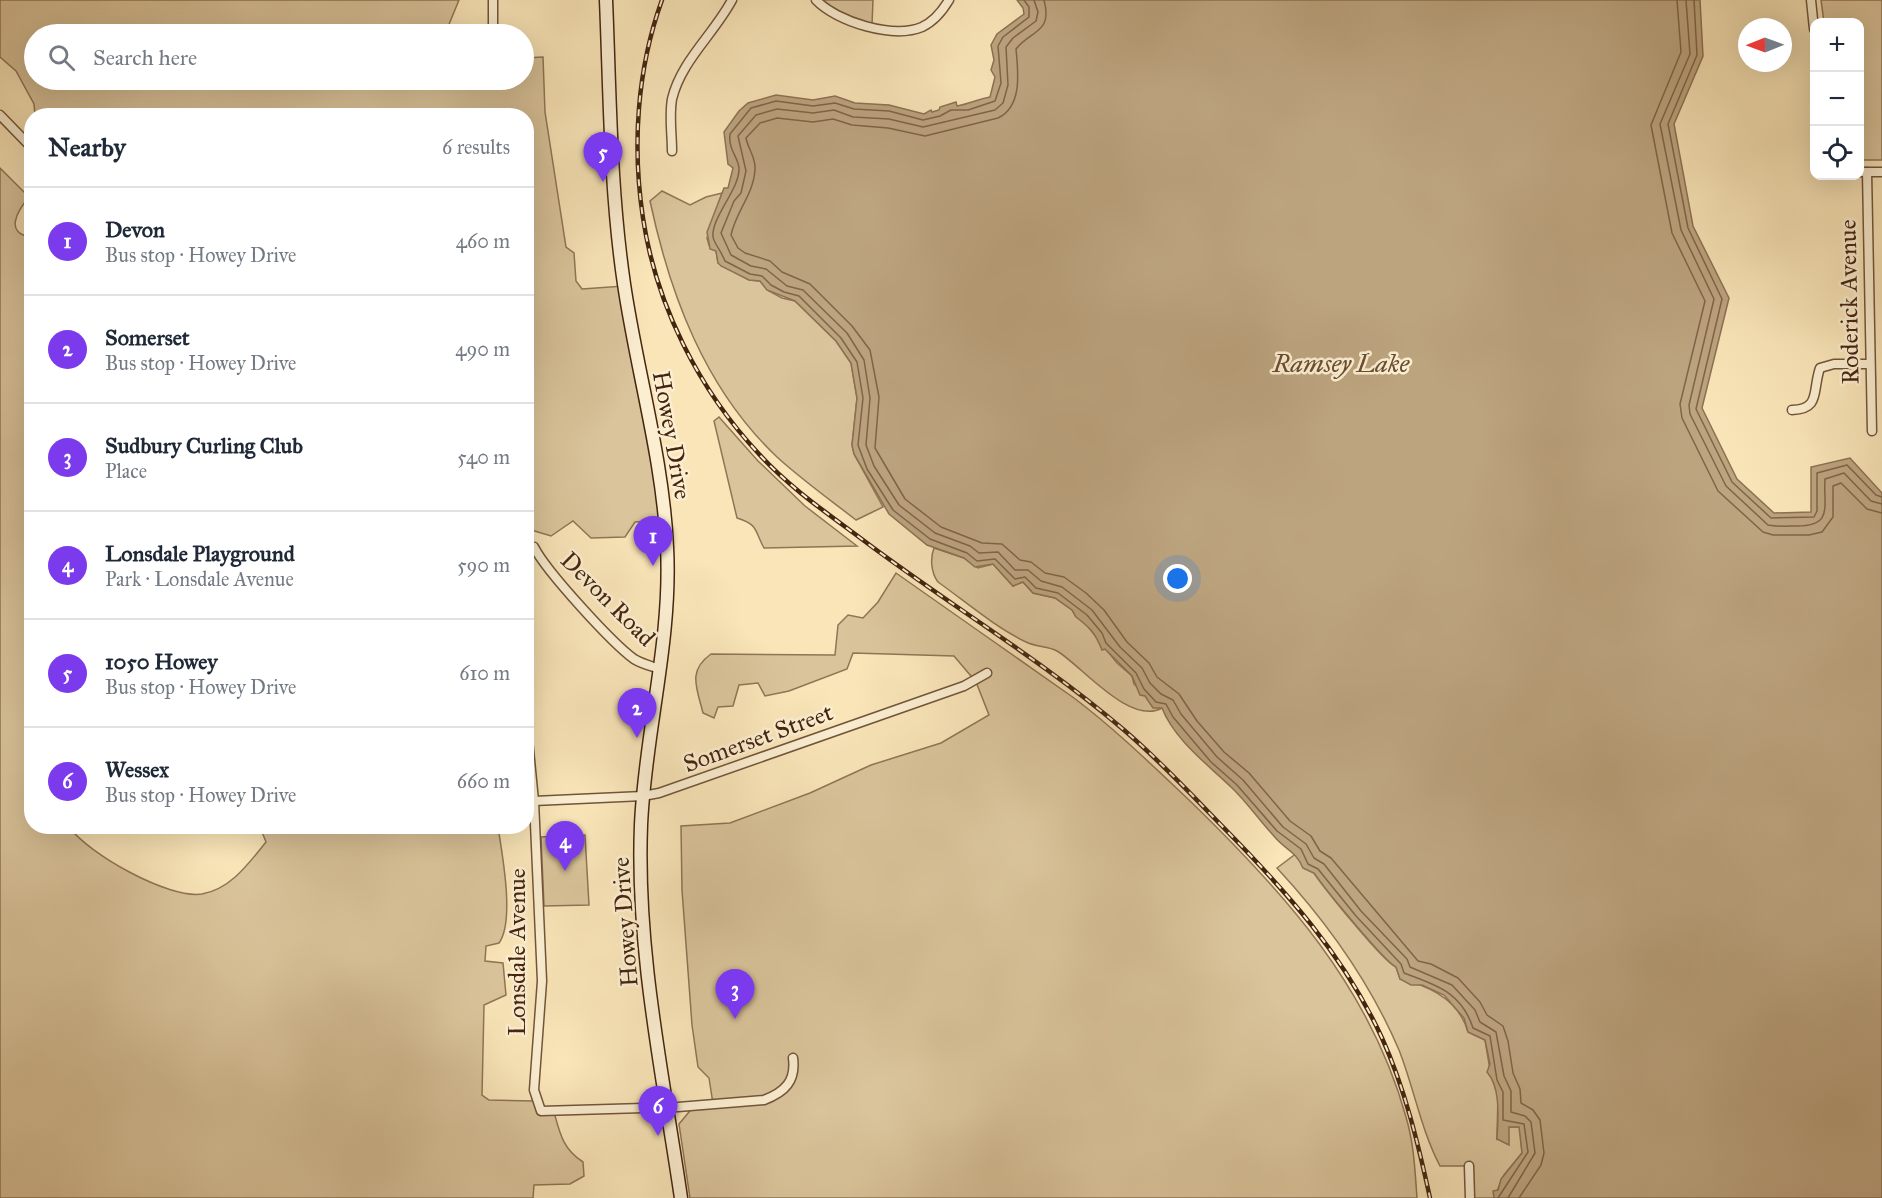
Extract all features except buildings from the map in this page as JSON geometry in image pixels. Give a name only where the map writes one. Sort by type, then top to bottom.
[{"type":"main road","name":"Howey Drive","points":[[606,0],[610,161],[615,211],[626,298],[667,535],[667,606],[643,796],[642,909],[681,1198]]},
{"type":"street","points":[[493,0],[493,24]]},
{"type":"street","points":[[672,151],[672,101],[677,85],[687,65],[732,0]]},
{"type":"street","points":[[816,0],[828,12],[849,22],[912,29],[924,27],[949,0]]},
{"type":"street","points":[[1811,0],[1813,18]]},
{"type":"street","points":[[0,115],[4,122],[24,141]]},
{"type":"street","points":[[1864,172],[1882,172]]},
{"type":"street","name":"Roderick Avenue","points":[[1863,180],[1872,431]]},
{"type":"street","points":[[1792,410],[1804,409],[1811,404],[1820,368],[1834,364],[1869,364]]},
{"type":"street","name":"Devon Road","points":[[534,547],[555,576],[625,651],[639,662],[660,669]]},
{"type":"street","name":"Somerset Street","points":[[534,801],[643,796],[668,791],[970,684],[987,673]]},
{"type":"street","name":"Lonsdale Avenue","points":[[534,801],[542,981],[534,1090],[541,1112],[667,1107]]},
{"type":"street","points":[[667,1107],[764,1100],[776,1096],[791,1082],[795,1072],[793,1058]]},
{"type":"street","points":[[1469,1166],[1470,1198]]},
{"type":"shaded area","points":[[0,0],[459,0],[449,24],[24,24],[24,86],[16,71],[0,57]]},
{"type":"shaded area","points":[[822,0],[873,0],[872,25],[850,21]]},
{"type":"shaded area","points":[[1821,0],[1882,0],[1882,160],[1864,160],[1864,18],[1823,18]]},
{"type":"shaded area","points":[[534,57],[543,57],[545,112],[566,247],[574,253],[576,281],[582,289],[624,286],[665,520],[635,522],[625,537],[591,538],[573,521],[551,536],[534,531],[534,108],[34,108],[26,90],[534,90]]},
{"type":"shaded area","points":[[0,168],[24,192],[24,204],[17,215],[15,226],[24,235],[24,834],[75,834],[93,850],[130,873],[187,894],[202,894],[231,881],[266,842],[263,834],[499,834],[506,887],[506,919],[504,933],[499,943],[486,946],[485,961],[503,963],[506,995],[484,1005],[482,1095],[489,1100],[535,1101],[541,1112],[554,1112],[567,1146],[583,1162],[584,1176],[570,1184],[534,1185],[533,1198],[0,1198]]},
{"type":"shaded area","points":[[662,191],[690,205],[706,197],[722,193],[707,238],[709,245],[716,251],[718,263],[749,280],[760,281],[767,290],[782,298],[795,301],[836,341],[851,363],[857,398],[852,445],[854,454],[883,507],[856,520],[777,457],[730,402],[710,371],[694,339],[668,271],[650,201]]},
{"type":"shaded area","points":[[719,417],[758,461],[805,506],[857,546],[764,548],[753,526],[737,518],[714,421]]},
{"type":"shaded area","points":[[934,548],[964,558],[978,568],[993,564],[1013,586],[1023,582],[1033,593],[1055,598],[1072,610],[1076,617],[1082,619],[1117,663],[1132,676],[1134,684],[1162,708],[1149,711],[1136,709],[1121,702],[1057,651],[1026,642],[992,622],[938,582],[932,565]]},
{"type":"shaded area","points":[[896,573],[1074,698],[1104,722],[1189,800],[1290,906],[1320,944],[1347,984],[1390,1070],[1411,1137],[1417,1198],[690,1198],[679,1124],[694,1106],[713,1104],[709,1078],[698,1067],[692,1025],[682,890],[681,826],[730,823],[810,793],[871,765],[941,743],[989,715],[976,682],[954,656],[853,653],[847,669],[789,691],[765,696],[758,683],[739,685],[733,706],[718,707],[714,718],[703,713],[696,674],[704,660],[711,654],[835,655],[838,625],[848,615],[863,618],[878,602]]},
{"type":"shaded area","points":[[585,835],[589,905],[544,906],[541,837]]},
{"type":"shaded area","points":[[1297,853],[1303,868],[1314,873],[1367,939],[1396,967],[1400,979],[1433,990],[1442,996],[1458,1011],[1468,1032],[1485,1040],[1491,1076],[1498,1093],[1497,1139],[1509,1127],[1520,1127],[1522,1153],[1504,1175],[1494,1198],[1469,1198],[1468,1166],[1440,1166],[1428,1138],[1399,1050],[1375,1000],[1330,931],[1277,868]]},
{"type":"water","name":"Ramsey Lake","points":[[1017,0],[1700,0],[1703,56],[1674,124],[1693,226],[1729,298],[1702,408],[1737,479],[1774,513],[1811,512],[1811,467],[1850,458],[1882,493],[1882,1198],[1494,1198],[1493,1191],[1498,1190],[1501,1179],[1522,1153],[1519,1127],[1509,1127],[1509,1145],[1497,1139],[1497,1094],[1487,1072],[1490,1064],[1485,1040],[1468,1032],[1464,1018],[1444,995],[1422,985],[1411,985],[1400,979],[1396,967],[1368,939],[1314,873],[1303,868],[1297,857],[1277,840],[1237,792],[1183,741],[1162,708],[1153,708],[1145,696],[1140,695],[1132,676],[1105,649],[1102,650],[1094,634],[1072,610],[1055,598],[1033,593],[1023,582],[1013,586],[993,564],[975,567],[964,558],[927,545],[889,514],[854,454],[852,445],[857,398],[851,363],[836,341],[795,301],[767,290],[760,281],[749,280],[721,266],[718,263],[716,251],[710,249],[707,232],[724,188],[728,188],[733,168],[728,164],[724,132],[739,111],[748,103],[776,95],[813,100],[835,96],[855,103],[889,105],[924,114],[956,102],[957,106],[990,97],[995,77],[991,70],[994,60],[991,45],[997,34],[1024,14]]},
{"type":"railway","points":[[662,0],[642,80],[638,136],[640,191],[649,250],[658,283],[683,345],[699,374],[737,429],[782,477],[892,561],[1060,679],[1124,730],[1150,753],[1268,874],[1331,951],[1367,1008],[1398,1077],[1430,1198]]},
{"type":"place","name":"1050 Howey","points":[[603,182]]},
{"type":"place","name":"Devon","points":[[653,566]]},
{"type":"place","name":"Somerset","points":[[637,738]]},
{"type":"place","name":"Lonsdale Playground","points":[[565,871]]},
{"type":"place","name":"Sudbury Curling Club","points":[[735,1019]]},
{"type":"place","name":"Wessex","points":[[658,1136]]}]
